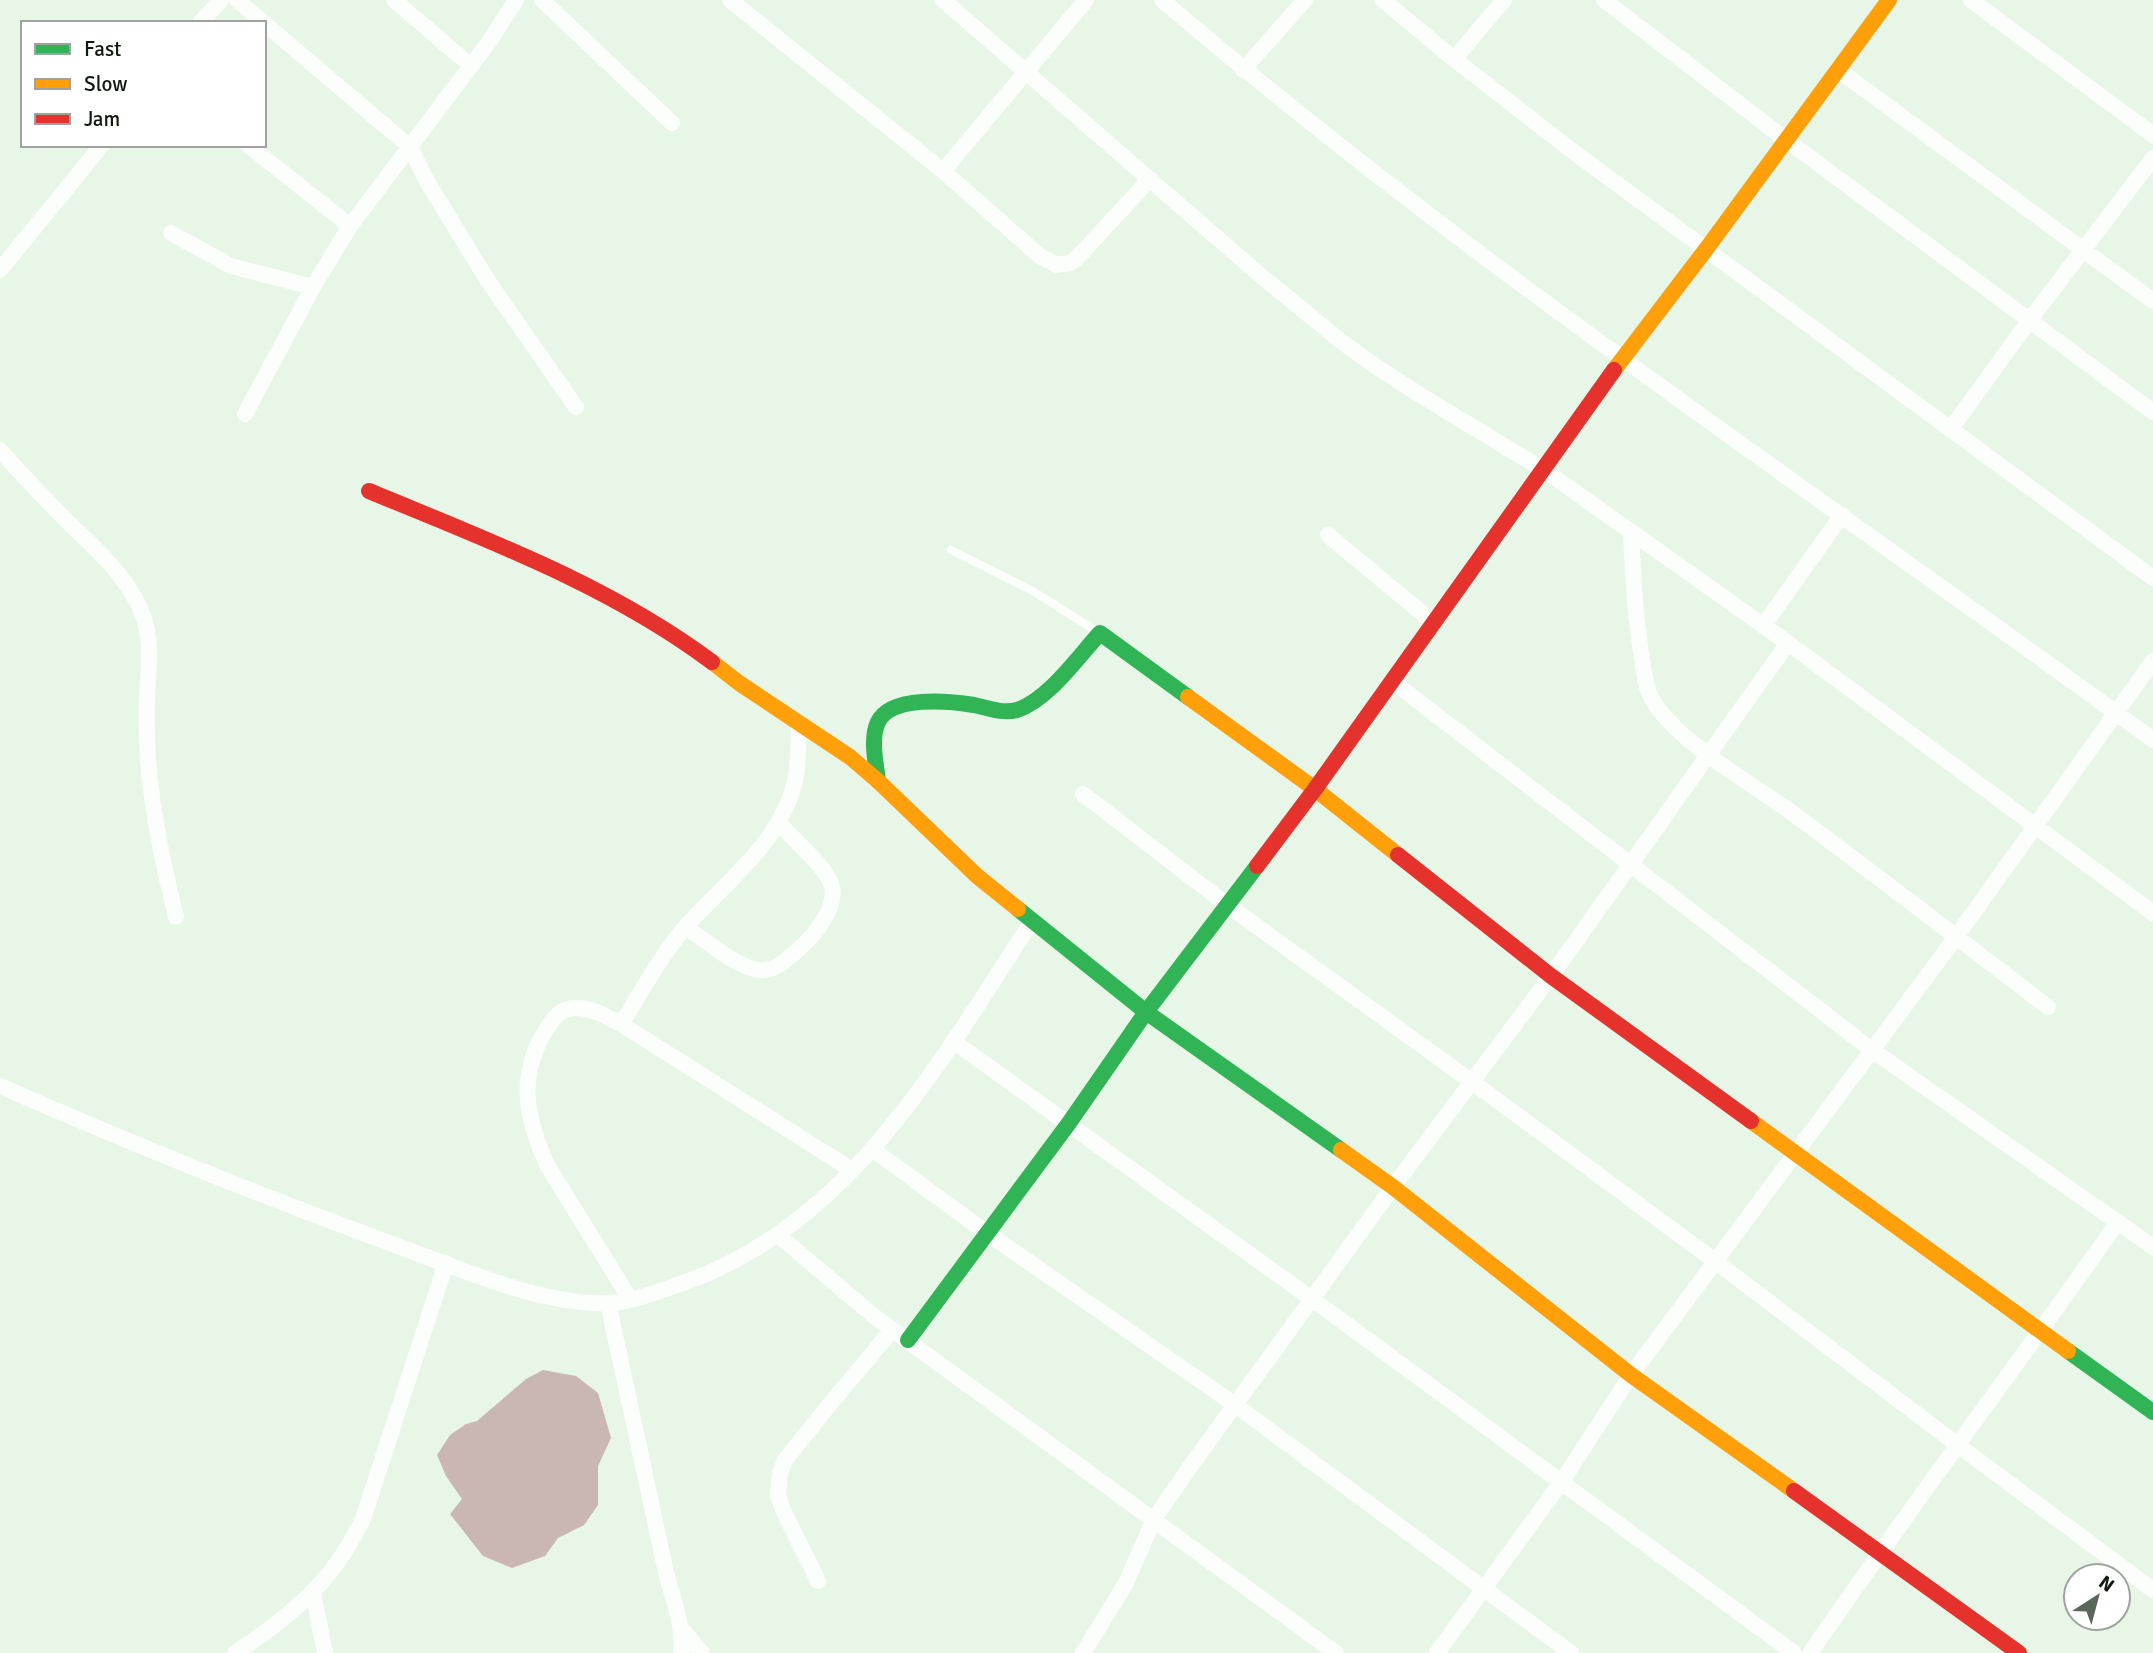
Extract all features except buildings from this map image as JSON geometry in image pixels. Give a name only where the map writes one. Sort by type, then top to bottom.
[{"type":"street","points":[[202,21],[221,0]]},
{"type":"street","points":[[237,0],[262,21]]},
{"type":"street","points":[[394,0],[471,66]]},
{"type":"street","points":[[245,414],[349,226],[471,66],[516,0]]},
{"type":"street","points":[[542,0],[672,123]]},
{"type":"street","points":[[730,0],[943,171],[1029,248],[1049,262],[1057,265],[1077,258],[1150,179]]},
{"type":"street","points":[[943,0],[1306,314],[1374,365],[1544,470],[1788,643],[2153,913]]},
{"type":"street","points":[[943,171],[1086,0]]},
{"type":"street","points":[[1162,0],[1373,173],[1623,358],[2153,740]]},
{"type":"street","points":[[1243,69],[1305,0]]},
{"type":"street","points":[[1382,0],[1575,153],[2153,578]]},
{"type":"street","points":[[1454,59],[1504,0]]},
{"type":"street","points":[[1604,0],[1785,139],[2153,412]]},
{"type":"street","points":[[908,1340],[1069,1123],[1146,1012],[1315,789],[1623,358],[1889,0]]},
{"type":"street","points":[[1971,0],[2153,135]]},
{"type":"street","points":[[266,25],[410,147],[428,183],[482,271],[576,407]]},
{"type":"street","points":[[1838,69],[2153,301]]},
{"type":"street","points":[[0,270],[100,147]]},
{"type":"street","points":[[250,147],[349,226]]},
{"type":"street","points":[[1950,430],[2153,158]]},
{"type":"street","points":[[171,233],[231,266],[313,287]]},
{"type":"street","points":[[0,450],[112,567],[134,596],[144,618],[149,636],[150,656],[147,713],[153,809],[176,917]]},
{"type":"street","points":[[369,491],[589,586],[690,646],[850,757],[977,876],[1146,1012],[1393,1187],[1631,1376],[2019,1653]]},
{"type":"street","points":[[1763,625],[1842,514]]},
{"type":"street","points":[[1631,532],[1639,641],[1645,678],[1650,696],[1657,707],[1676,728],[1709,754],[1793,814],[2048,1007]]},
{"type":"street","points":[[1328,535],[1434,622]]},
{"type":"street","points":[[878,781],[876,732],[881,715],[887,710],[905,704],[934,702],[1013,711],[1022,708],[1049,686],[1100,633],[1315,789],[1551,976],[2153,1412]]},
{"type":"street","points":[[1083,1653],[1126,1583],[1154,1520],[1234,1404],[1551,976],[1788,643]]},
{"type":"street","points":[[1437,1653],[1562,1482],[1631,1376],[1956,937],[2153,662]]},
{"type":"street","points":[[1392,681],[1872,1050],[2153,1247]]},
{"type":"street","points":[[621,1024],[668,949],[762,848],[779,823],[788,805],[795,780],[800,722]]},
{"type":"street","points":[[1083,794],[1226,904],[1715,1261],[2153,1590]]},
{"type":"street","points":[[686,927],[729,957],[760,971],[774,969],[809,941],[831,909],[834,897],[832,885],[827,874],[779,823]]},
{"type":"street","points":[[0,1086],[133,1144],[446,1264],[527,1292],[577,1302],[608,1303],[630,1299],[715,1270],[778,1235],[812,1209],[872,1149],[902,1113],[1032,921]]},
{"type":"street","points":[[630,1299],[547,1165],[537,1143],[527,1097],[529,1073],[536,1046],[554,1018],[563,1010],[582,1008],[621,1024],[852,1170]]},
{"type":"street","points":[[953,1041],[1312,1299],[1794,1653]]},
{"type":"street","points":[[872,1149],[987,1233],[1234,1404],[1571,1653]]},
{"type":"street","points":[[1810,1653],[2118,1222]]},
{"type":"street","points":[[778,1235],[848,1296],[892,1329],[1336,1653]]},
{"type":"street","points":[[235,1653],[313,1592],[345,1551],[363,1519],[446,1264]]},
{"type":"street","points":[[608,1303],[680,1627],[681,1653]]},
{"type":"street","points":[[818,1581],[783,1510],[778,1495],[779,1472],[785,1460],[892,1329]]},
{"type":"street","points":[[313,1592],[324,1653]]},
{"type":"street","points":[[680,1627],[702,1653]]},
{"type":"lane","points":[[951,550],[1041,596],[1100,633]]},
{"type":"shaded area","points":[[543,1370],[576,1376],[598,1393],[611,1438],[598,1466],[598,1505],[584,1525],[558,1538],[545,1556],[512,1568],[483,1556],[450,1514],[462,1499],[446,1476],[437,1455],[450,1435],[466,1424],[477,1421],[526,1379]]},
{"type":"traffic: fast","points":[[878,781],[874,736],[878,722],[885,713],[895,707],[922,702],[951,702],[1001,711],[1017,710],[1029,705],[1051,688],[1100,633],[1188,697]]},
{"type":"traffic: fast","points":[[908,1340],[1069,1123],[1146,1012],[1257,866]]},
{"type":"traffic: fast","points":[[1018,909],[1146,1012],[1341,1150]]},
{"type":"traffic: fast","points":[[2068,1351],[2153,1412]]},
{"type":"traffic: slow","points":[[1614,370],[1889,0]]},
{"type":"traffic: slow","points":[[712,662],[850,757],[977,876],[1018,909]]},
{"type":"traffic: slow","points":[[1188,697],[1315,789],[1398,855]]},
{"type":"traffic: slow","points":[[1751,1121],[2068,1351]]},
{"type":"traffic: slow","points":[[1341,1150],[1393,1187],[1631,1375],[1794,1491]]},
{"type":"traffic: jam","points":[[1257,866],[1614,370]]},
{"type":"traffic: jam","points":[[369,491],[502,546],[589,587],[632,610],[712,662]]},
{"type":"traffic: jam","points":[[1398,855],[1551,976],[1751,1121]]},
{"type":"traffic: jam","points":[[1794,1491],[2019,1653]]}]
